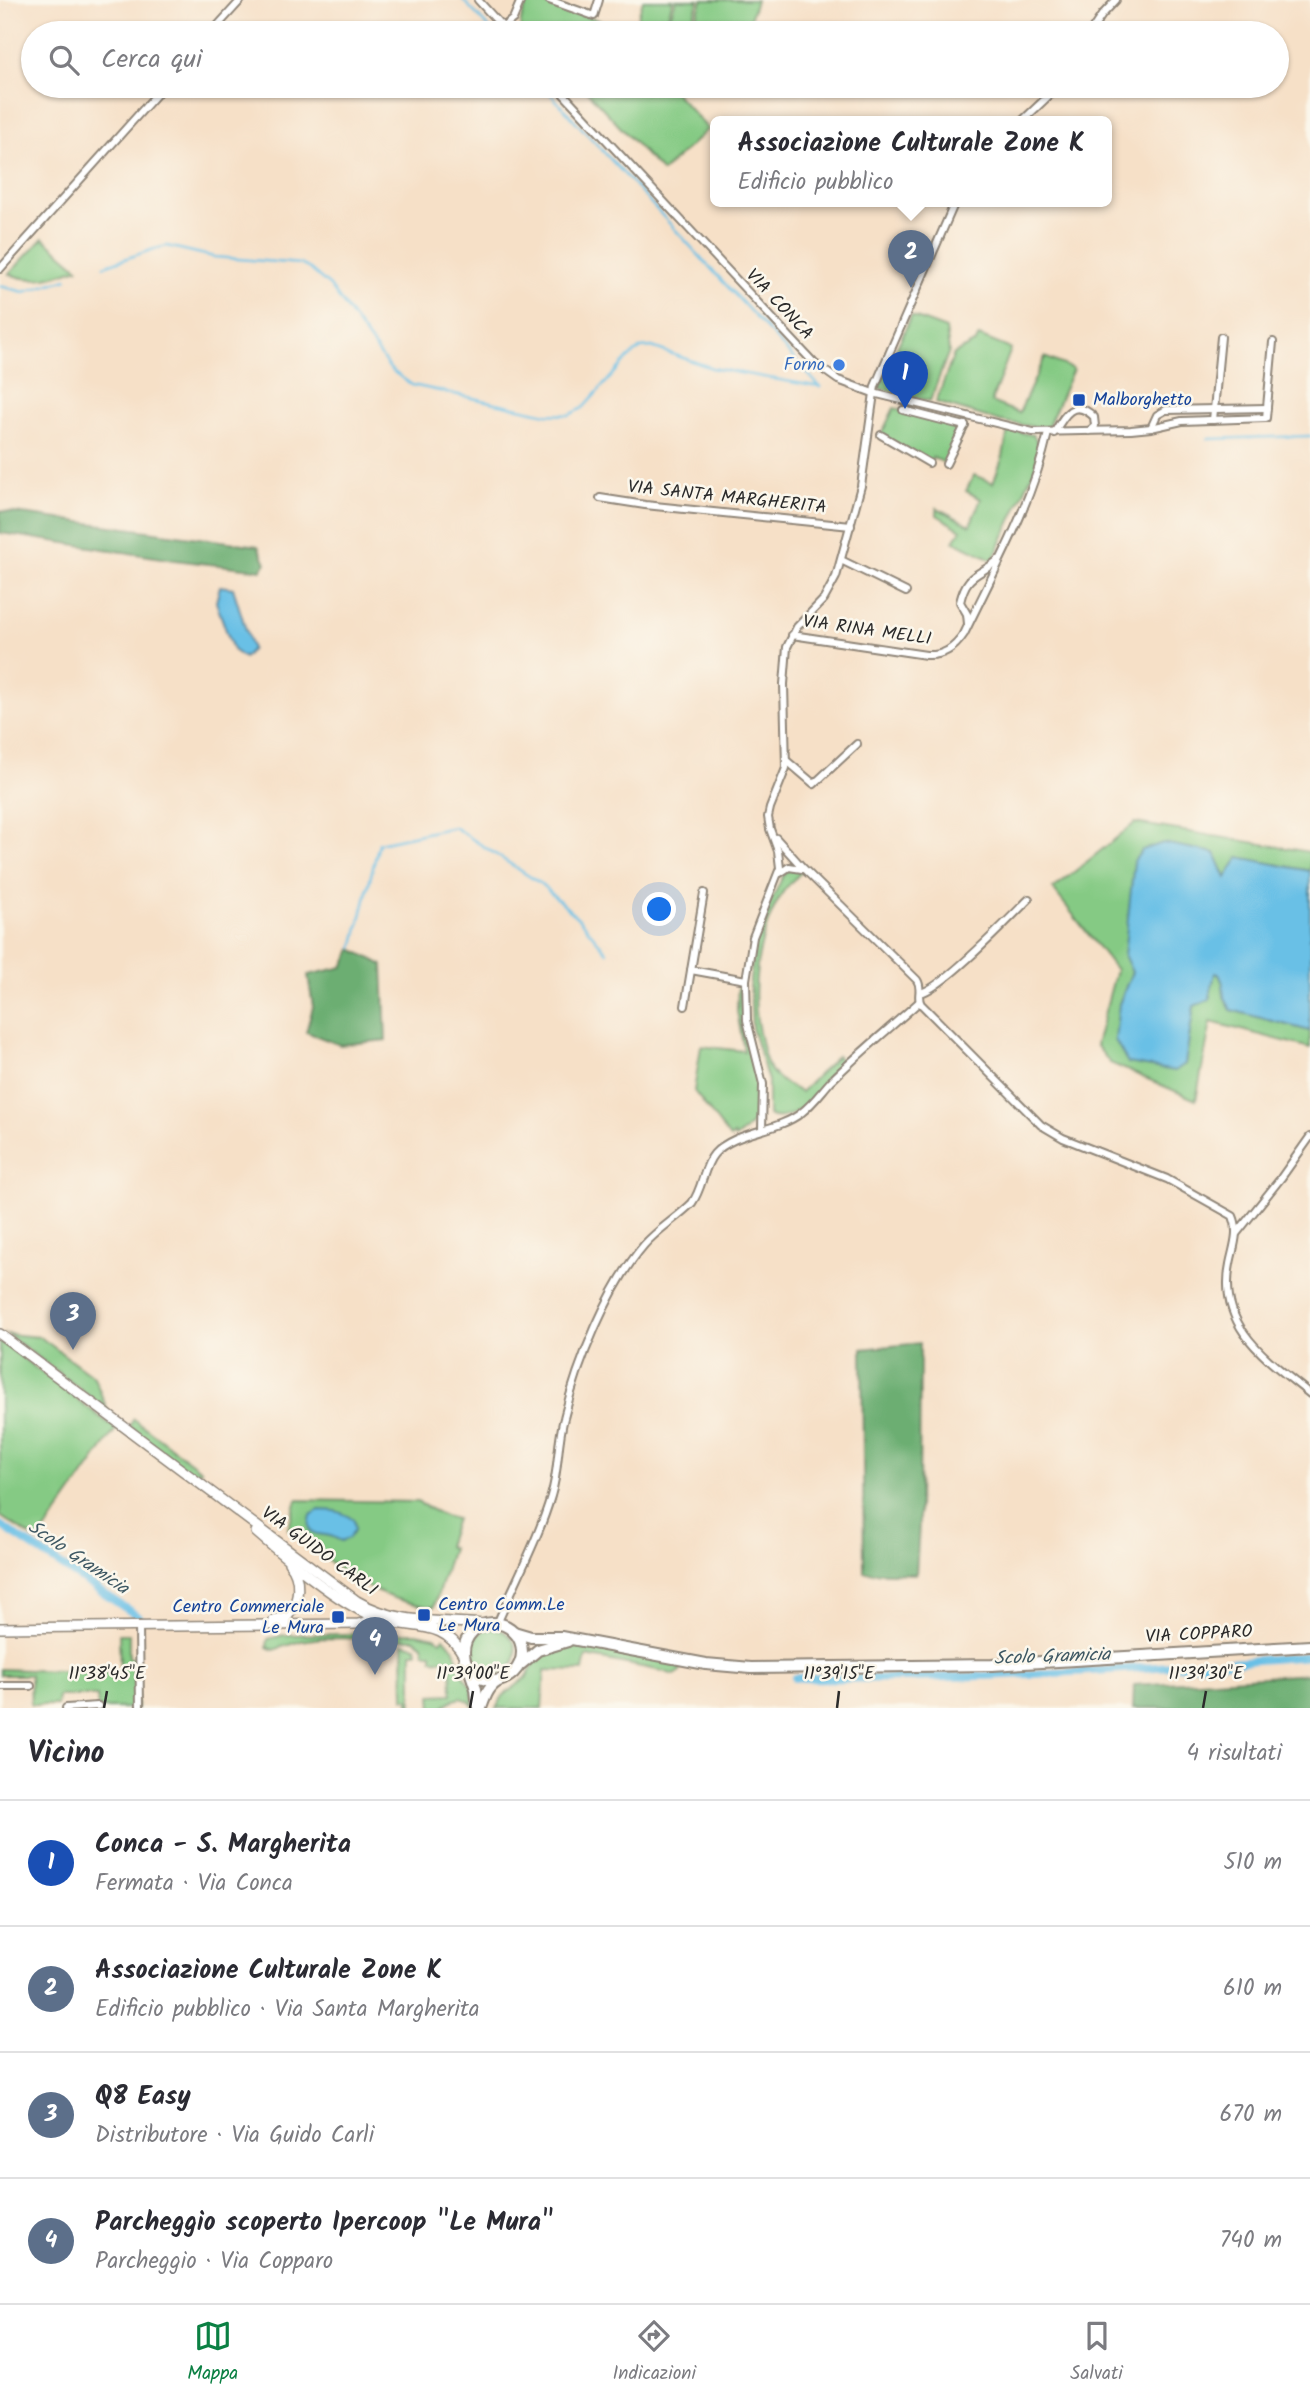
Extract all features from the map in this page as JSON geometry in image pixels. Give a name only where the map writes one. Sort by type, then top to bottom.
[{"type":"main road","name":"VIA GUIDO CARLI","points":[[0,1334],[357,1601],[379,1613],[403,1619],[492,1624]]},
{"type":"main road","name":"VIA GUIDO CARLI","points":[[220,1501],[350,1604],[378,1619],[439,1630],[451,1637],[464,1656]]},
{"type":"main road","points":[[167,1625],[287,1617],[296,1601],[298,1580],[285,1555]]},
{"type":"main road","points":[[0,1628],[358,1624],[378,1619]]},
{"type":"main road","name":"VIA COPPARO","points":[[492,1624],[528,1636],[556,1636],[725,1667],[992,1665],[1310,1646]]},
{"type":"main road","points":[[480,1708],[464,1656],[465,1646],[469,1636],[477,1628],[492,1624]]},
{"type":"main road","points":[[514,1632],[522,1646],[519,1667]]},
{"type":"main road","name":"VIA COPPARO","points":[[480,1708],[489,1689],[496,1682],[509,1677],[534,1652],[567,1641],[588,1642]]},
{"type":"main road","points":[[469,1668],[476,1676],[485,1680],[501,1680]]},
{"type":"street","points":[[223,21],[241,0]]},
{"type":"street","points":[[478,0],[498,21]]},
{"type":"street","points":[[512,21],[520,0]]},
{"type":"street","points":[[549,0],[594,16],[599,0]]},
{"type":"street","points":[[1098,21],[1116,0]]},
{"type":"street","points":[[0,269],[153,98]]},
{"type":"street","name":"VIA CONCA","points":[[567,98],[814,363],[838,380],[873,393],[969,418],[1020,430],[1051,433],[1152,428],[1182,421],[1266,418],[1267,408]]},
{"type":"street","points":[[1027,116],[1046,98]]},
{"type":"street","points":[[761,1130],[763,1084],[747,1020],[747,980],[753,937],[779,874],[780,860],[771,831],[769,812],[785,774],[787,761],[784,668],[787,647],[792,635],[824,599],[833,583],[851,526],[865,463],[873,393],[953,207]]},
{"type":"street","points":[[1213,420],[1221,337]]},
{"type":"street","points":[[1152,428],[1157,415],[1166,411],[1267,408],[1273,342]]},
{"type":"street","points":[[1051,433],[1064,414],[1076,408],[1086,410],[1094,417],[1095,426],[1089,432]]},
{"type":"street","points":[[903,410],[965,426]]},
{"type":"street","points":[[946,464],[969,418]]},
{"type":"street","name":"VIA RINA MELLI","points":[[792,635],[937,655],[952,648],[968,627],[1032,489],[1051,433]]},
{"type":"street","points":[[881,435],[929,463]]},
{"type":"street","name":"VIA SANTA MARGHERITA","points":[[600,498],[851,526]]},
{"type":"street","points":[[968,627],[968,618],[960,602],[965,588],[971,577],[999,558]]},
{"type":"street","points":[[841,560],[906,592]]},
{"type":"street","points":[[787,761],[814,784],[857,744]]},
{"type":"street","points":[[492,1624],[548,1506],[566,1407],[591,1340],[629,1266],[646,1243],[698,1196],[714,1154],[727,1144],[787,1122],[802,1113],[850,1063],[919,1002],[921,988],[917,980],[804,869],[771,831]]},
{"type":"street","points":[[780,860],[785,855],[792,856]]},
{"type":"street","points":[[780,860],[789,867],[804,869]]},
{"type":"street","points":[[779,874],[789,867]]},
{"type":"street","points":[[685,1006],[704,893]]},
{"type":"street","points":[[920,993],[933,989],[1029,899]]},
{"type":"street","points":[[691,970],[747,980]]},
{"type":"street","points":[[919,1002],[1048,1130],[1146,1170],[1233,1216],[1236,1233],[1227,1286],[1235,1318],[1257,1349],[1310,1394]]},
{"type":"street","points":[[1236,1233],[1310,1137]]},
{"type":"street","points":[[139,1625],[140,1708]]},
{"type":"street","points":[[0,1686],[31,1686]]},
{"type":"street","points":[[66,1708],[98,1706]]},
{"type":"green space","points":[[528,0],[538,0],[602,21],[521,21]]},
{"type":"green space","points":[[643,0],[673,0],[667,21],[637,21]]},
{"type":"green space","points":[[676,0],[699,0],[692,21],[669,21]]},
{"type":"green space","points":[[702,0],[756,0],[750,21],[695,21]]},
{"type":"green space","points":[[593,98],[680,98],[708,129],[662,172]]},
{"type":"green space","points":[[43,238],[78,268],[35,279],[9,274]]},
{"type":"green space","points":[[911,316],[946,329],[949,351],[930,401],[879,388]]},
{"type":"green space","points":[[979,336],[1011,349],[991,402],[1019,413],[1045,357],[1073,369],[1047,429],[999,421],[936,402],[954,354],[976,342]]},
{"type":"green space","points":[[894,408],[965,426],[946,464],[933,457],[929,463],[881,435]]},
{"type":"green space","points":[[1008,430],[1033,435],[1038,454],[1036,466],[993,560],[954,541],[961,530],[937,515],[937,508],[970,525],[981,499],[966,491],[974,475],[993,483],[1003,456]]},
{"type":"green space","points":[[0,511],[258,546],[266,563],[261,570],[174,560],[0,533]]},
{"type":"green space","points":[[1135,823],[1310,852],[1310,871],[1239,857],[1226,878],[1132,972],[1119,1004],[1185,1064],[1194,1006],[1214,973],[1219,974],[1224,996],[1231,1010],[1310,1031],[1310,1048],[1211,1022],[1196,1100],[1110,1063],[1096,1045],[1116,970],[1053,889]]},
{"type":"green space","points":[[790,869],[802,871],[783,892],[772,912],[757,966],[757,1023],[764,1056],[777,1078],[801,1092],[837,1056],[844,1063],[810,1101],[789,1115],[778,1117],[768,1115],[768,1081],[752,1028],[750,980],[755,944],[762,920],[783,876]]},
{"type":"green space","points":[[352,949],[383,965],[386,1040],[340,1045],[306,1032],[313,1007],[308,975],[343,967]]},
{"type":"green space","points":[[738,984],[742,984],[744,1028],[757,1077],[759,1104],[756,1116],[748,1127],[735,1138],[734,1135],[730,1138],[694,1091],[701,1046],[744,1051],[737,1011]]},
{"type":"green space","points":[[7,1334],[40,1337],[94,1377],[107,1409]]},
{"type":"green space","points":[[0,1341],[116,1429],[38,1541],[0,1516]]},
{"type":"green space","points":[[920,1343],[919,1525],[916,1574],[864,1572],[862,1349]]},
{"type":"green space","points":[[134,1419],[201,1470],[196,1477],[129,1426]]},
{"type":"green space","points":[[297,1500],[417,1502],[456,1519],[447,1546],[452,1548],[434,1607],[391,1597],[338,1569],[288,1529]]},
{"type":"green space","points":[[493,1629],[509,1636],[516,1652],[509,1668],[493,1675],[477,1668],[470,1652],[477,1636]]},
{"type":"green space","points":[[417,1633],[441,1641],[444,1637],[455,1650],[460,1671],[472,1688],[474,1707],[461,1698],[451,1701],[443,1708],[432,1708],[431,1695],[452,1694],[451,1660],[432,1659],[432,1653],[425,1653],[423,1645],[415,1639],[321,1638],[273,1650],[267,1647],[268,1639],[284,1635]]},
{"type":"green space","points":[[119,1634],[129,1634],[129,1658],[137,1658],[137,1708],[98,1708],[97,1696],[58,1696],[57,1705],[31,1705],[30,1675],[0,1675],[0,1669],[120,1673]]},
{"type":"green space","points":[[403,1643],[416,1646],[418,1652],[412,1652],[412,1708],[409,1708],[409,1699],[404,1699]]},
{"type":"green space","points":[[571,1644],[677,1663],[680,1671],[674,1675],[586,1656],[583,1671],[545,1670],[542,1708],[496,1708],[503,1696],[526,1678],[539,1656],[549,1650]]},
{"type":"green space","points":[[1310,1674],[1310,1708],[1133,1708],[1134,1685]]},
{"type":"water","points":[[220,586],[233,588],[252,649],[244,658],[233,650],[216,602]]},
{"type":"water","points":[[1163,843],[1215,853],[1226,878],[1239,857],[1310,871],[1310,1031],[1231,1010],[1224,996],[1223,983],[1219,974],[1215,973],[1209,1000],[1194,1006],[1185,1064],[1175,1071],[1128,1063],[1115,1040],[1119,1004],[1132,972],[1124,955],[1134,861],[1142,850]]},
{"type":"water","points":[[319,1510],[338,1512],[354,1520],[355,1529],[349,1538],[341,1541],[313,1533],[310,1528],[311,1515]]},
{"type":"waterway","points":[[463,0],[483,21]]},
{"type":"waterway","points":[[554,98],[820,387]]},
{"type":"waterway","points":[[104,266],[167,246],[214,257],[301,264],[330,286],[391,370],[412,385],[547,414],[569,415],[583,408],[628,358],[641,348],[652,347],[712,368],[820,387]]},
{"type":"waterway","points":[[0,286],[24,292],[67,279]]},
{"type":"waterway","points":[[1208,439],[1310,436]]},
{"type":"waterway","points":[[353,948],[379,843],[454,827],[541,884],[579,919],[607,952]]},
{"type":"waterway","name":"Scolo Gramicia","points":[[0,1525],[139,1617]]},
{"type":"waterway","name":"Scolo Gramicia","points":[[795,1678],[988,1676],[1310,1656]]},
{"type":"place","name":"Associazione Culturale Zone K","points":[[911,288]]},
{"type":"place","name":"Forno","points":[[839,365]]},
{"type":"place","name":"Malborghetto","points":[[1079,400]]},
{"type":"place","name":"Conca - S. Margherita","points":[[905,409]]},
{"type":"place","name":"Q8 Easy","points":[[73,1350]]},
{"type":"place","name":"Centro Comm.Le Le Mura","points":[[424,1615]]},
{"type":"place","name":"Centro Commerciale Le Mura","points":[[338,1617]]},
{"type":"place","name":"Parcheggio scoperto Ipercoop \"Le Mura\"","points":[[375,1675]]}]
